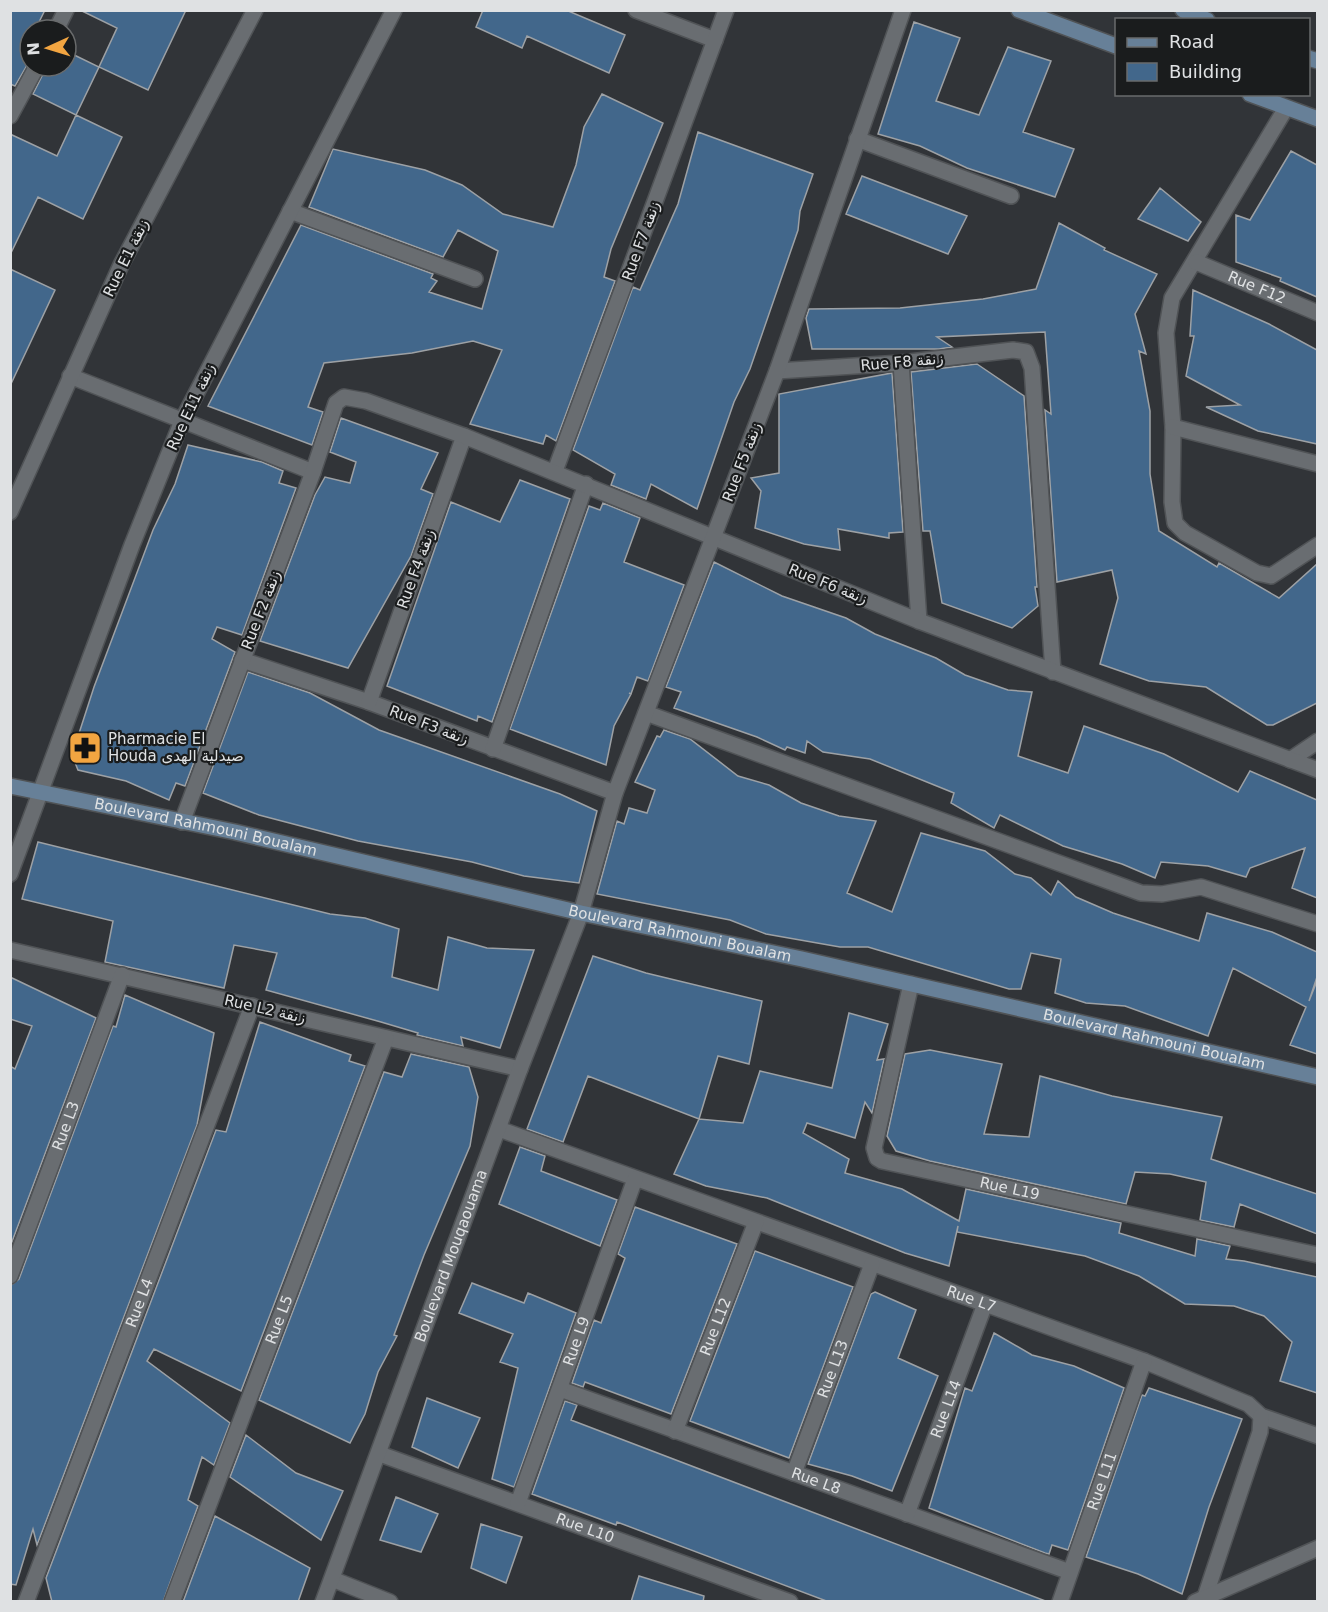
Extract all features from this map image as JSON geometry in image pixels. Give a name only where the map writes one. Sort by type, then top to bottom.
[{"type":"street","name":"Rue E1 زنقة","points":[[10,512],[120,265],[255,10]]},
{"type":"street","name":"Rue E11 زنقة","points":[[10,874],[132,545],[182,421],[394,10]]},
{"type":"street","points":[[636,10],[716,40]]},
{"type":"street","name":"Rue F7 زنقة","points":[[555,471],[726,10]]},
{"type":"street","name":"Rue F5 زنقة","points":[[581,913],[615,793],[777,371],[903,10]]},
{"type":"street","points":[[1019,10],[1115,46]]},
{"type":"street","points":[[1183,10],[1203,18]]},
{"type":"street","points":[[10,116],[31,78]]},
{"type":"street","points":[[1255,96],[1317,119]]},
{"type":"street","points":[[1286,108],[1196,262],[1172,298],[1166,333],[1173,427],[1172,502],[1175,523],[1185,533],[1257,573],[1270,576],[1317,545]]},
{"type":"street","points":[[857,138],[1011,196]]},
{"type":"street","points":[[290,211],[475,279]]},
{"type":"street","name":"Rue F12","points":[[1196,262],[1317,313]]},
{"type":"street","name":"Rue F8 زنقة","points":[[777,371],[901,363],[1013,350],[1026,352],[1032,368],[1053,672]]},
{"type":"street","points":[[901,363],[919,621]]},
{"type":"street","points":[[70,376],[313,472]]},
{"type":"street","name":"Rue F6 زنقة","points":[[340,397],[366,401],[464,436],[555,471],[919,621],[1317,770]]},
{"type":"street","name":"Rue F2 زنقة","points":[[182,822],[340,397]]},
{"type":"street","points":[[1173,427],[1317,464]]},
{"type":"street","name":"Rue F4 زنقة","points":[[369,702],[464,436]]},
{"type":"street","points":[[493,749],[586,484]]},
{"type":"street","name":"Rue F3 زنقة","points":[[242,660],[369,702],[615,793]]},
{"type":"street","points":[[645,713],[1141,893],[1162,894],[1201,887],[1317,924]]},
{"type":"street","points":[[1290,760],[1317,741]]},
{"type":"street","points":[[10,786],[40,793]]},
{"type":"street","name":"Boulevard Rahmouni Boualam","points":[[40,793],[182,822],[581,913],[911,984],[1317,1077]]},
{"type":"street","name":"Boulevard Mouqaouama","points":[[323,1602],[380,1454],[520,1069],[581,913]]},
{"type":"street","name":"Rue L2 زنقة","points":[[10,950],[520,1069]]},
{"type":"street","name":"Rue L3","points":[[10,1276],[122,975]]},
{"type":"street","name":"Rue L19","points":[[911,984],[874,1148],[877,1158],[882,1161],[1317,1255]]},
{"type":"street","name":"Rue L4","points":[[26,1602],[252,1006]]},
{"type":"street","name":"Rue L5","points":[[172,1602],[386,1038]]},
{"type":"street","name":"Rue L7","points":[[499,1129],[1144,1361],[1248,1404],[1261,1416],[1317,1436]]},
{"type":"street","name":"Rue L9","points":[[518,1503],[635,1179]]},
{"type":"street","name":"Rue L12","points":[[675,1431],[756,1222]]},
{"type":"street","name":"Rue L13","points":[[794,1473],[872,1264]]},
{"type":"street","name":"Rue L14","points":[[907,1514],[985,1304]]},
{"type":"street","name":"Rue L11","points":[[1060,1602],[1144,1361]]},
{"type":"street","name":"Rue L8","points":[[560,1389],[1070,1572]]},
{"type":"street","points":[[1200,1599],[1260,1432],[1261,1416]]},
{"type":"street","name":"Rue L10","points":[[380,1454],[790,1602]]},
{"type":"street","points":[[1200,1599],[1317,1548]]},
{"type":"street","points":[[332,1580],[390,1602]]},
{"type":"building","points":[[10,10],[45,10],[41,18],[18,18],[20,78],[15,86],[10,84]]},
{"type":"building","points":[[80,10],[186,10],[148,90],[99,67],[117,28]]},
{"type":"building","points":[[483,10],[566,10],[625,35],[609,73],[527,36],[522,48],[476,27]]},
{"type":"building","points":[[914,22],[960,38],[936,101],[979,115],[1008,47],[1051,61],[1023,132],[1074,149],[1055,197],[967,168],[920,146],[878,134]]},
{"type":"building","points":[[78,57],[99,67],[76,115],[33,94],[41,78],[78,78]]},
{"type":"building","points":[[602,94],[663,123],[611,249],[604,277],[615,281],[556,441],[546,435],[543,444],[470,424],[502,350],[473,341],[412,353],[324,363],[308,407],[323,412],[312,445],[208,406],[301,225],[433,274],[431,278],[437,281],[429,292],[482,309],[498,251],[458,230],[443,257],[309,207],[333,149],[425,170],[462,185],[503,214],[553,227],[576,165],[584,127]]},
{"type":"building","points":[[76,115],[122,137],[83,219],[38,197],[10,255],[10,134],[57,156]]},
{"type":"building","points":[[698,132],[813,174],[800,211],[798,230],[750,369],[734,402],[697,509],[651,484],[646,499],[611,485],[615,474],[573,450],[633,287],[640,290],[678,204]]},
{"type":"building","points":[[1291,151],[1317,165],[1317,297],[1280,281],[1281,278],[1236,262],[1236,215],[1250,220]]},
{"type":"building","points":[[862,176],[967,216],[948,254],[846,214]]},
{"type":"building","points":[[1160,188],[1201,222],[1188,241],[1138,219]]},
{"type":"building","points":[[1059,223],[1105,248],[1104,250],[1157,274],[1135,314],[1146,354],[1139,351],[1150,411],[1150,474],[1159,531],[1217,567],[1219,563],[1279,598],[1317,564],[1317,703],[1273,725],[1267,725],[1206,687],[1149,681],[1100,664],[1118,598],[1112,570],[1057,582],[1045,410],[1051,414],[1045,332],[937,337],[952,347],[939,349],[812,349],[806,318],[809,309],[900,308],[983,299],[1036,289]]},
{"type":"building","points":[[10,269],[55,290],[10,386]]},
{"type":"building","points":[[1193,290],[1269,324],[1317,350],[1317,444],[1258,431],[1206,407],[1240,405],[1186,376],[1194,336],[1190,336]]},
{"type":"building","points":[[977,364],[1024,396],[1038,606],[1012,628],[942,603],[930,531],[923,531],[911,372]]},
{"type":"building","points":[[892,373],[903,532],[889,533],[889,538],[838,529],[840,550],[804,544],[755,528],[761,491],[751,478],[779,473],[779,394]]},
{"type":"building","points":[[341,418],[438,453],[421,489],[433,494],[411,556],[348,668],[260,641],[315,495],[325,477],[350,483],[356,462],[330,452]]},
{"type":"building","points":[[188,445],[262,462],[283,471],[279,483],[296,488],[242,635],[217,627],[212,639],[235,652],[185,786],[176,783],[169,800],[126,781],[78,770],[72,755],[94,687],[153,530],[175,484]]},
{"type":"building","points":[[520,480],[570,499],[492,722],[478,716],[477,721],[387,686],[451,502],[500,522]]},
{"type":"building","points":[[603,503],[640,518],[624,562],[684,585],[648,681],[637,677],[614,726],[606,765],[510,729],[589,506],[600,510]]},
{"type":"building","points":[[714,562],[782,596],[846,618],[875,634],[936,658],[965,675],[1008,690],[1032,692],[1018,756],[1068,773],[1084,726],[1164,754],[1238,792],[1250,771],[1317,800],[1317,898],[1292,888],[1305,848],[1250,868],[1246,877],[1208,866],[1161,862],[1155,878],[1122,864],[1063,846],[1000,815],[994,828],[951,803],[954,793],[870,759],[823,752],[807,741],[805,753],[787,747],[785,750],[757,737],[674,708],[681,692],[666,687]]},
{"type":"building","points":[[248,672],[310,693],[379,730],[560,794],[597,811],[579,883],[524,876],[472,862],[358,841],[259,815],[203,793]]},
{"type":"building","points":[[664,730],[690,739],[738,776],[769,785],[801,803],[839,816],[876,821],[847,893],[892,912],[921,833],[985,851],[1015,874],[1031,878],[1051,895],[1058,881],[1076,897],[1113,913],[1199,941],[1207,913],[1272,932],[1317,952],[1317,977],[1309,1001],[1317,981],[1317,1054],[1290,1045],[1306,1007],[1233,968],[1208,1036],[1125,1006],[1086,1003],[1055,993],[1061,959],[1031,953],[1021,989],[1009,989],[868,947],[840,947],[766,934],[730,920],[597,894],[617,821],[624,824],[629,808],[647,813],[655,790],[635,782],[657,736],[660,737]]},
{"type":"building","points":[[38,842],[330,914],[365,918],[399,929],[392,977],[438,990],[448,937],[487,948],[534,950],[500,1048],[461,1037],[463,1046],[417,1035],[418,1033],[266,990],[277,953],[234,945],[224,988],[105,962],[113,921],[22,899]]},
{"type":"building","points":[[593,956],[646,973],[762,1001],[749,1064],[718,1056],[699,1119],[588,1076],[563,1142],[527,1129]]},
{"type":"building","points":[[10,977],[96,1018],[10,1247],[10,1066],[15,1069],[32,1026],[10,1019]]},
{"type":"building","points":[[125,995],[214,1033],[197,1125],[37,1545],[33,1529],[16,1585],[10,1584],[10,1286],[19,1279],[113,1026],[116,1027]]},
{"type":"building","points":[[849,1013],[888,1024],[877,1060],[884,1059],[872,1113],[865,1102],[855,1138],[807,1123],[803,1133],[849,1159],[845,1173],[902,1189],[959,1221],[966,1189],[1121,1223],[1119,1233],[1195,1256],[1197,1239],[1230,1246],[1226,1259],[1317,1277],[1317,1393],[1280,1381],[1292,1342],[1264,1316],[1234,1306],[1185,1304],[1139,1276],[1085,1256],[957,1232],[958,1226],[949,1266],[905,1253],[767,1198],[706,1186],[674,1174],[699,1119],[743,1123],[760,1071],[832,1088]]},
{"type":"building","points":[[260,1022],[351,1055],[349,1061],[365,1066],[241,1391],[154,1349],[147,1361],[230,1423],[214,1465],[202,1457],[188,1500],[198,1506],[163,1602],[52,1602],[46,1578],[216,1130],[226,1132]]},
{"type":"building","points":[[930,1050],[1002,1064],[984,1134],[1029,1137],[1040,1076],[1112,1096],[1222,1117],[1211,1159],[1317,1194],[1317,1234],[1240,1204],[1234,1227],[1200,1220],[1206,1182],[1170,1174],[1135,1172],[1126,1204],[930,1161],[896,1151],[887,1136],[905,1054]]},
{"type":"building","points":[[411,1054],[469,1067],[478,1097],[470,1146],[424,1255],[394,1335],[397,1336],[378,1372],[365,1414],[350,1443],[259,1400],[384,1072],[402,1077]]},
{"type":"building","points":[[520,1147],[545,1156],[541,1171],[617,1200],[600,1246],[499,1204]]},
{"type":"building","points":[[635,1207],[737,1244],[671,1414],[585,1382],[583,1387],[572,1383],[594,1320],[601,1323],[625,1258],[618,1254]]},
{"type":"building","points":[[755,1251],[853,1287],[789,1458],[690,1421]]},
{"type":"building","points":[[472,1283],[524,1303],[528,1293],[576,1313],[514,1487],[492,1479],[518,1368],[500,1362],[513,1334],[459,1313]]},
{"type":"building","points":[[875,1292],[916,1310],[898,1358],[938,1376],[892,1491],[852,1476],[808,1464],[871,1294]]},
{"type":"building","points":[[994,1333],[1032,1355],[1074,1366],[1124,1388],[1068,1550],[1052,1545],[1049,1554],[1045,1553],[929,1508],[965,1388],[972,1391]]},
{"type":"building","points":[[1149,1388],[1242,1419],[1209,1507],[1182,1594],[1138,1574],[1086,1557],[1142,1395],[1145,1396]]},
{"type":"building","points":[[427,1398],[480,1418],[458,1468],[412,1447]]},
{"type":"building","points":[[565,1401],[577,1405],[571,1420],[1048,1602],[829,1602],[617,1522],[616,1525],[532,1494]]},
{"type":"building","points":[[246,1435],[296,1473],[343,1491],[321,1540],[230,1477]]},
{"type":"building","points":[[396,1497],[438,1514],[421,1552],[380,1540]]},
{"type":"building","points":[[215,1516],[310,1568],[298,1602],[183,1602]]},
{"type":"building","points":[[481,1524],[522,1537],[506,1583],[471,1568]]},
{"type":"building","points":[[639,1576],[704,1596],[703,1602],[631,1602]]},
{"type":"place","name":"Pharmacie El Houda صيدلية الهدى","points":[[85,748]]}]
